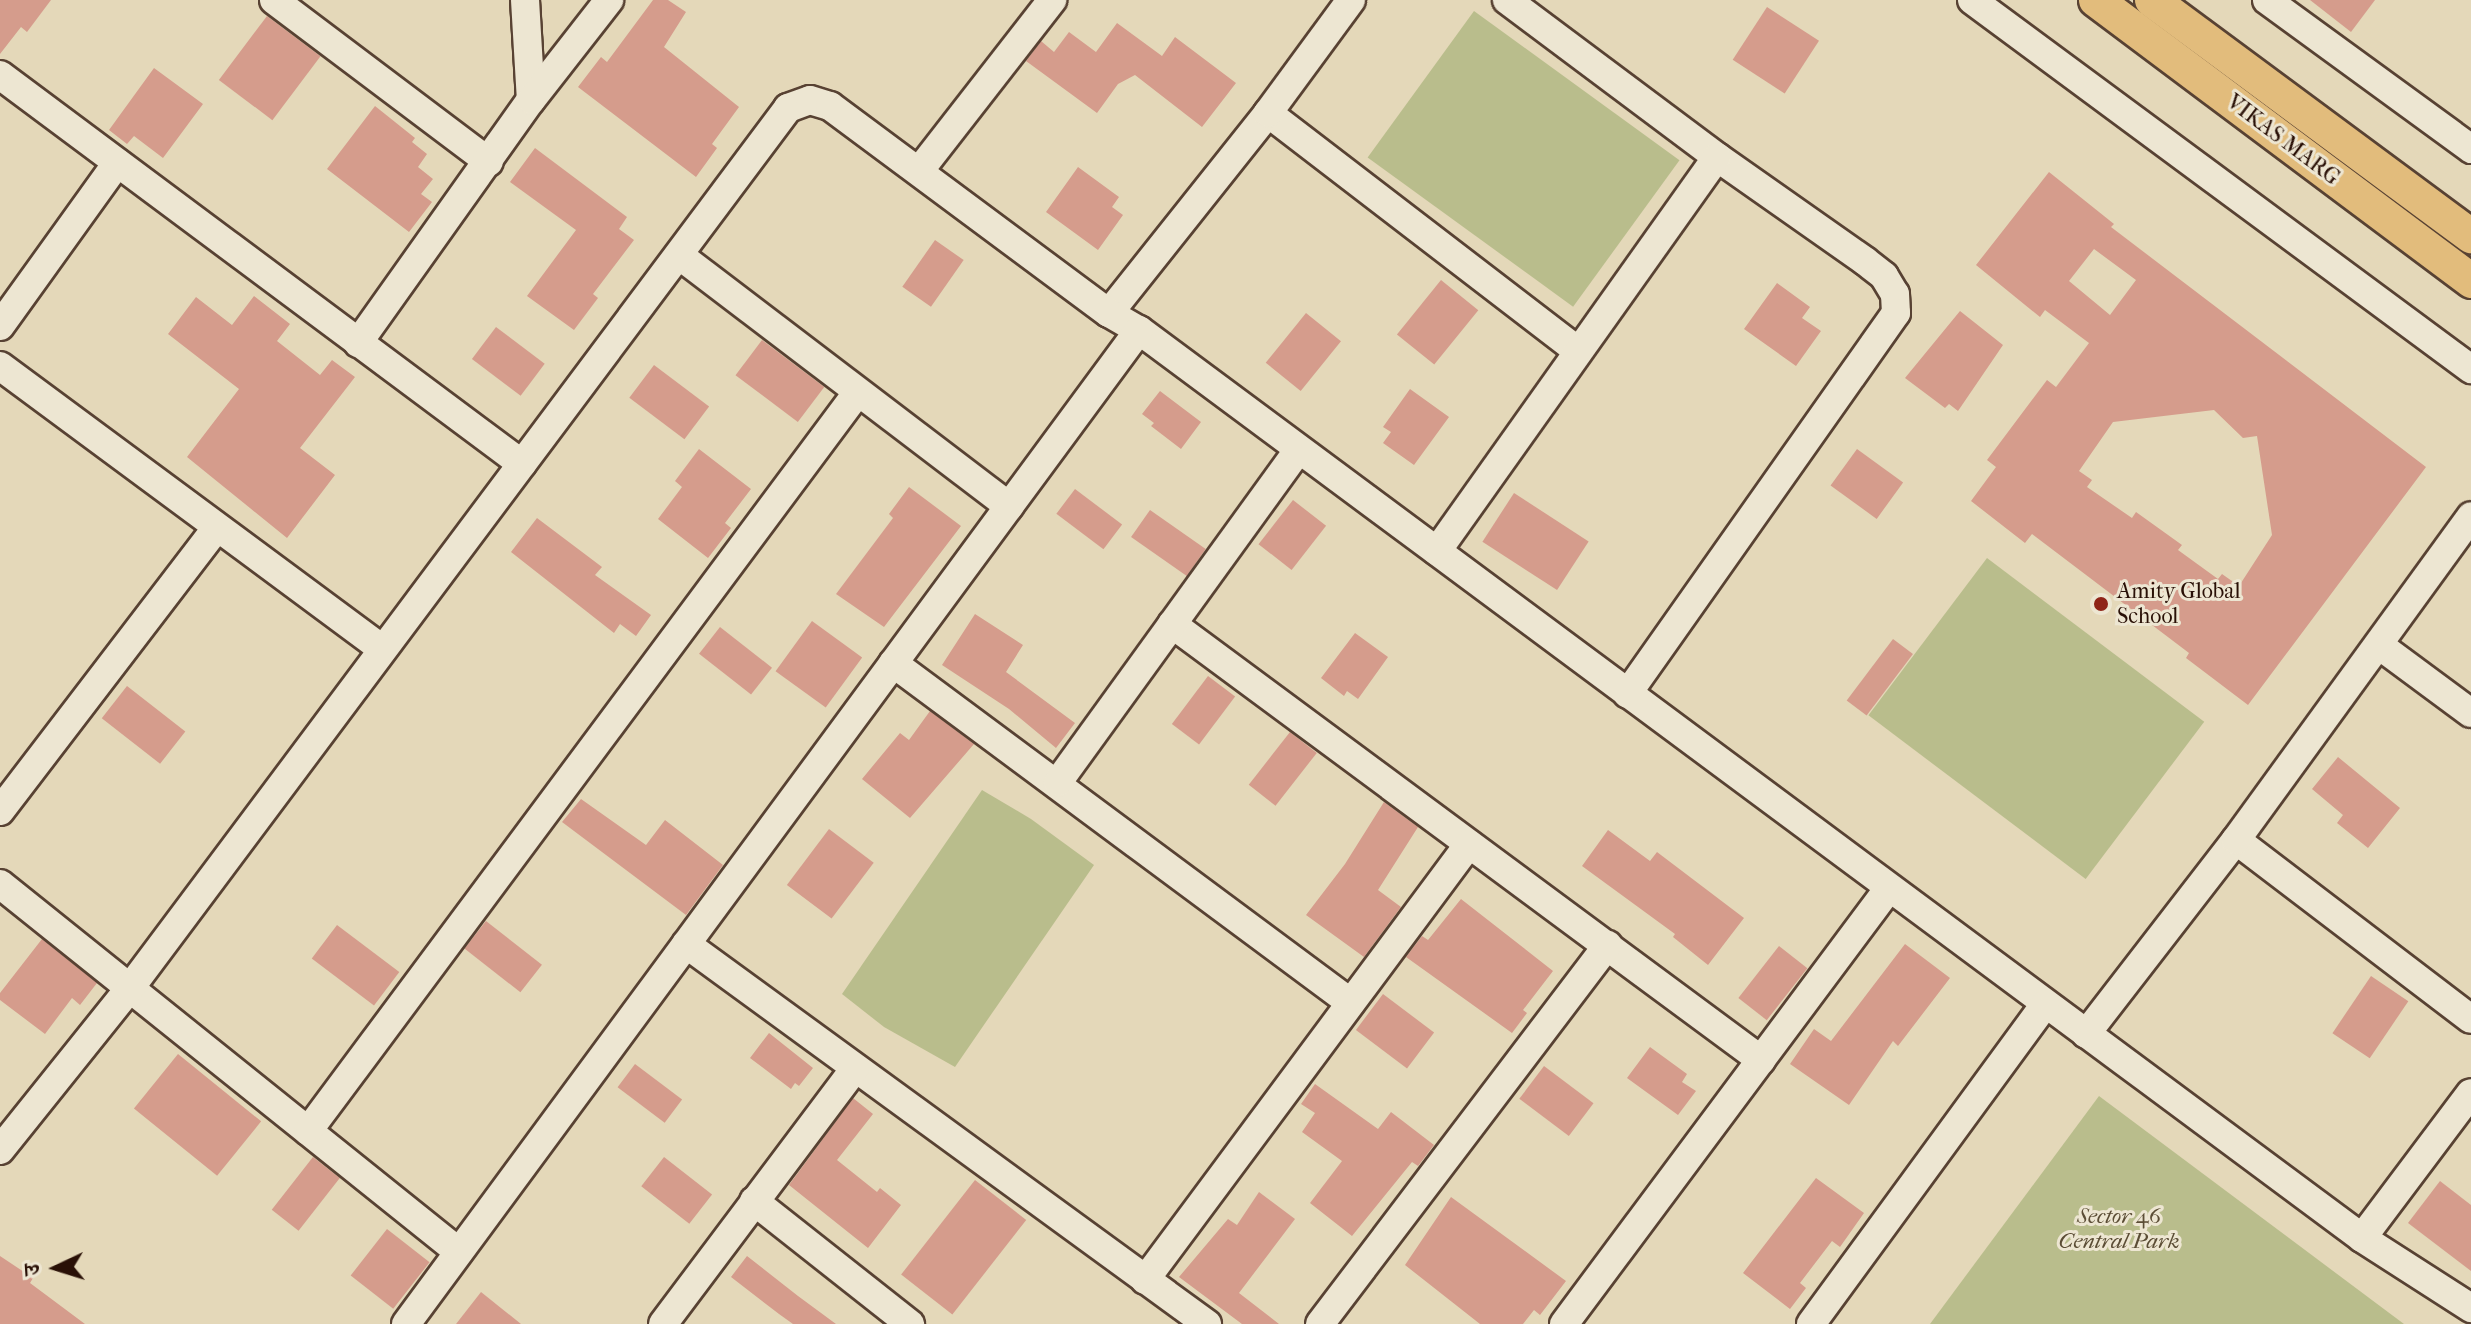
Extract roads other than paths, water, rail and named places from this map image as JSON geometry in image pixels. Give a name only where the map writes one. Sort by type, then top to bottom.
[{"type":"main road","name":"VIKAS MARG","points":[[2096,0],[2471,281]]},
{"type":"main road","name":"VIKAS MARG","points":[[2152,0],[2471,236]]},
{"type":"street","points":[[274,0],[309,10],[489,162]]},
{"type":"street","points":[[525,0],[531,100]]},
{"type":"street","points":[[358,343],[531,100],[609,0]]},
{"type":"street","points":[[919,171],[1052,0]]},
{"type":"street","points":[[1109,313],[1268,113],[1351,0]]},
{"type":"street","points":[[1507,0],[1717,157],[1884,276],[1895,294],[1896,313],[1627,694]]},
{"type":"street","points":[[1972,0],[2471,369]]},
{"type":"street","points":[[2267,0],[2471,149]]},
{"type":"street","points":[[0,75],[522,464]]},
{"type":"street","points":[[0,1150],[130,988],[788,108],[810,100],[830,106],[1109,313],[1139,330],[2362,1238],[2471,1308]]},
{"type":"street","points":[[1268,113],[1578,351]]},
{"type":"street","points":[[1437,551],[1717,157]]},
{"type":"street","points":[[0,326],[117,163]]},
{"type":"street","points":[[679,255],[1009,506]]},
{"type":"street","points":[[406,1324],[1139,330]]},
{"type":"street","points":[[0,366],[383,649]]},
{"type":"street","points":[[308,1131],[857,393]]},
{"type":"street","points":[[1058,782],[1298,451]]},
{"type":"street","points":[[2086,1034],[2236,840],[2471,516]]},
{"type":"street","points":[[0,811],[216,528]]},
{"type":"street","points":[[1172,624],[1761,1060]]},
{"type":"street","points":[[2379,645],[2471,713]]},
{"type":"street","points":[[893,663],[1058,782],[1351,1003]]},
{"type":"street","points":[[2236,840],[2471,1019]]},
{"type":"street","points":[[1145,1280],[1469,844]]},
{"type":"street","points":[[0,884],[459,1252]]},
{"type":"street","points":[[1564,1324],[1889,888]]},
{"type":"street","points":[[686,944],[1207,1324]]},
{"type":"street","points":[[1320,1324],[1608,945]]},
{"type":"street","points":[[1811,1324],[2045,1004]]},
{"type":"street","points":[[663,1324],[855,1068]]},
{"type":"street","points":[[2362,1238],[2471,1093]]},
{"type":"street","points":[[754,1201],[874,1313],[910,1324]]},
{"type":"place","name":"Amity Global School","points":[[2101,604]]},
{"type":"park label","name":"Sector 46 Central Park","points":[[2119,1228]]}]
